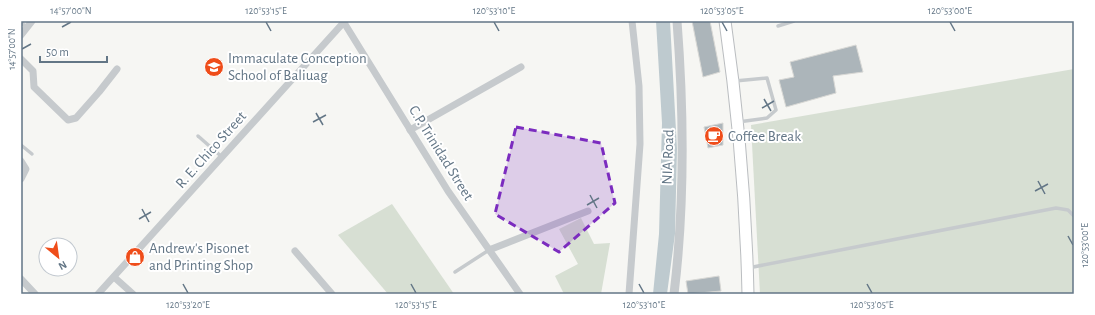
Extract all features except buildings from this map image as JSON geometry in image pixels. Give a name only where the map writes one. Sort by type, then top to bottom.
[{"type":"highway","points":[[725,21],[737,122],[748,294]]},
{"type":"street","points":[[21,35],[32,21]]},
{"type":"street","points":[[629,294],[640,144],[639,86],[632,21]]},
{"type":"street","name":"NIA Road","points":[[674,294],[680,241],[683,129],[677,21]]},
{"type":"street","name":"C.P. Trinidad Street","points":[[343,22],[448,191],[520,294]]},
{"type":"street","name":"R. E. Chico Street","points":[[98,294],[343,22]]},
{"type":"street","points":[[21,59],[32,71],[34,87],[39,94],[71,121],[76,118],[100,92],[117,69]]},
{"type":"street","points":[[410,130],[521,67]]},
{"type":"street","points":[[21,161],[26,169],[21,179]]},
{"type":"street","points":[[489,250],[588,211]]},
{"type":"street","points":[[295,251],[332,294]]},
{"type":"street","points":[[114,277],[133,294]]},
{"type":"street","points":[[21,279],[35,294]]},
{"type":"lane","points":[[778,26],[794,21]]},
{"type":"lane","points":[[21,22],[27,28]]},
{"type":"lane","points":[[732,82],[767,78],[770,81],[776,110],[767,118],[737,122]]},
{"type":"lane","points":[[198,136],[222,157]]},
{"type":"lane","points":[[21,145],[32,154]]},
{"type":"lane","points":[[747,268],[1056,208],[1068,210],[1074,216]]},
{"type":"lane","points":[[455,272],[489,250]]},
{"type":"highlighted area","points":[[516,127],[601,143],[615,203],[559,252],[495,214]]},
{"type":"shaded area","points":[[656,21],[670,21],[677,149],[675,234],[667,294],[653,294],[659,234],[662,123]]},
{"type":"shaded area","points":[[1074,69],[1074,294],[760,294],[751,125]]},
{"type":"shaded area","points":[[392,204],[454,294],[388,294],[338,235]]},
{"type":"shaded area","points":[[581,218],[594,244],[610,243],[601,294],[564,294],[555,276],[578,264],[559,229]]},
{"type":"place","name":"Immaculate Conception School of Baliuag","points":[[214,67]]},
{"type":"place","name":"Coffee Break","points":[[714,136]]},
{"type":"place","name":"Andrew's Pisonet and Printing Shop","points":[[135,257]]}]
